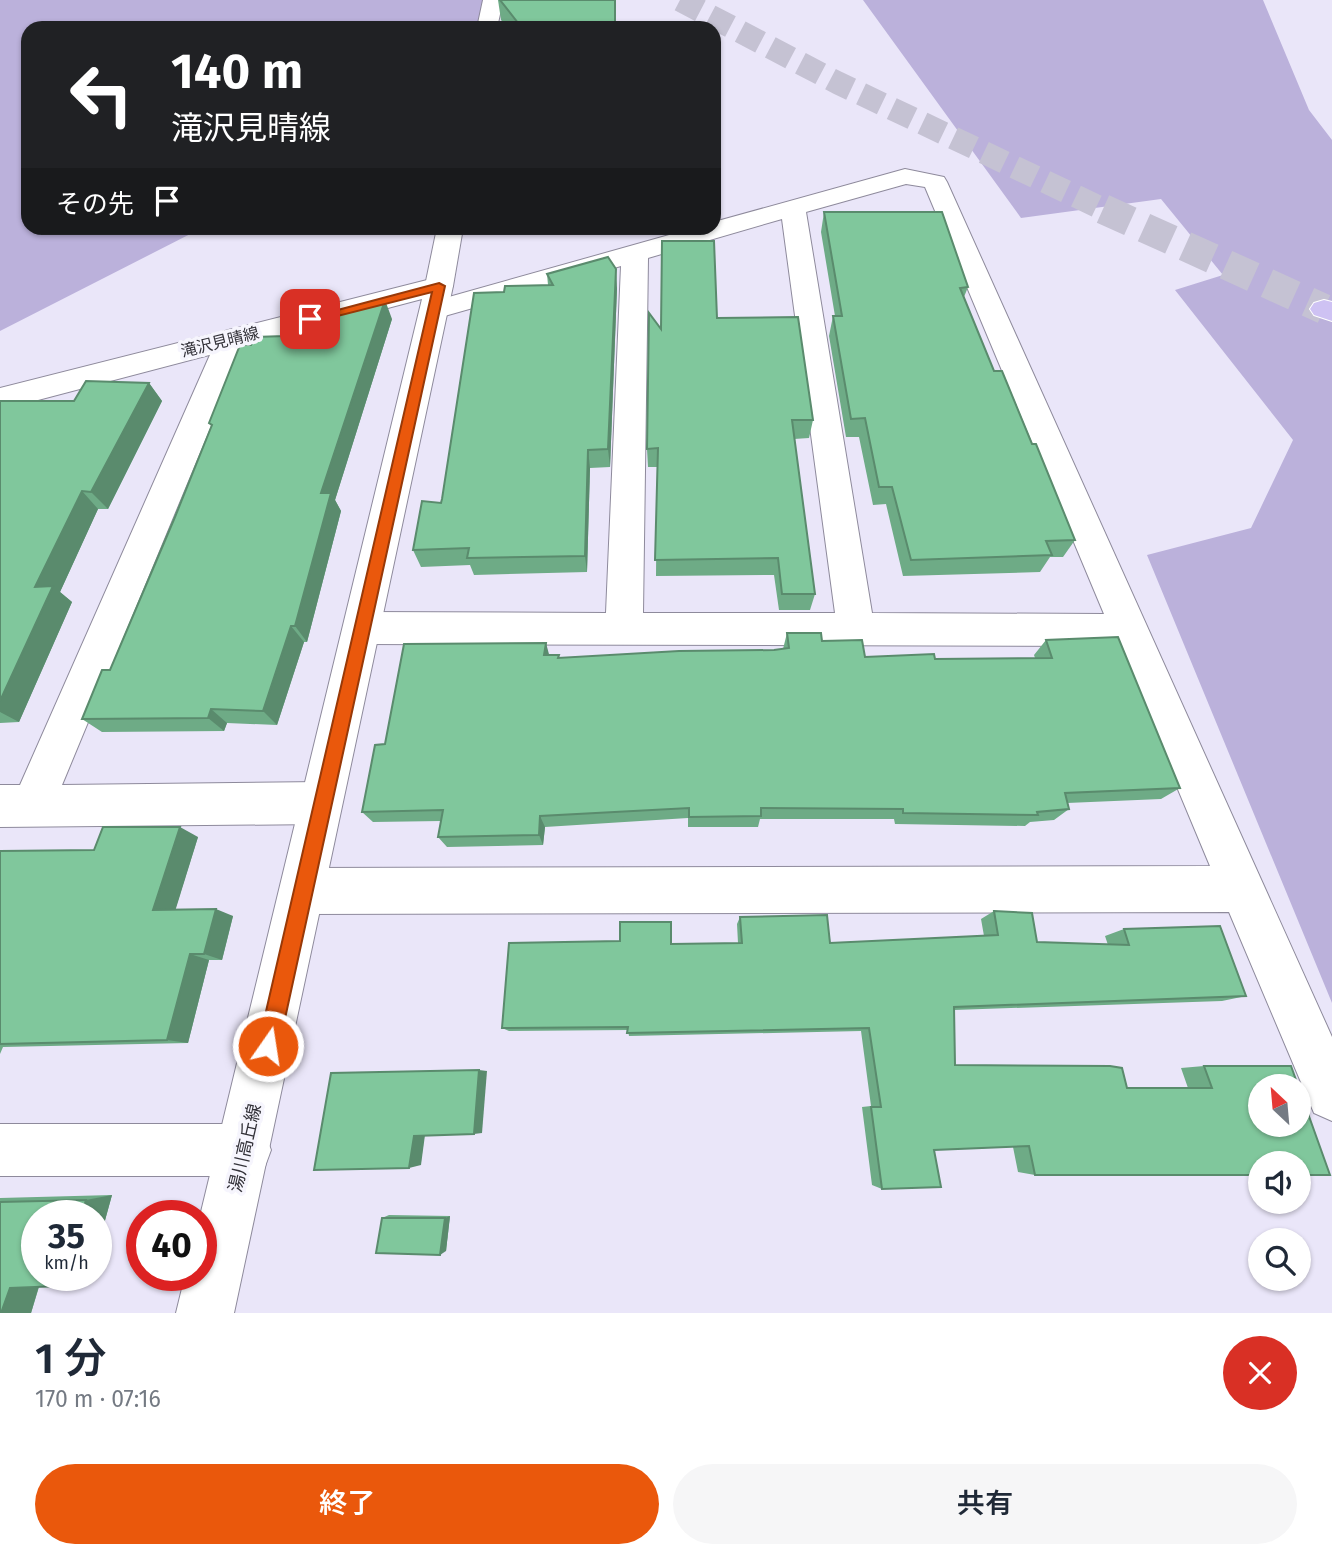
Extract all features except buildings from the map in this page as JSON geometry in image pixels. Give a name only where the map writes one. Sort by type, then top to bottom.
[{"type":"street","points":[[488,21],[492,0]]},
{"type":"street","name":"滝沢見晴線","points":[[721,229],[905,176],[935,182],[1132,630]]},
{"type":"street","points":[[793,209],[856,629]]},
{"type":"street","name":"湯川高丘線","points":[[205,1313],[245,1150],[321,803],[364,628],[449,235]]},
{"type":"street","name":"滝沢見晴線","points":[[0,398],[232,339],[437,298],[635,253],[700,235]]},
{"type":"street","points":[[624,629],[635,253]]},
{"type":"street","points":[[232,339],[16,806],[321,803]]},
{"type":"street","points":[[364,628],[1132,630],[1332,1095]]},
{"type":"street","points":[[303,891],[1243,889]]},
{"type":"street","points":[[0,1150],[245,1150]]},
{"type":"shaded area","points":[[0,0],[483,0],[479,21],[21,21],[21,235],[188,235],[0,331]]},
{"type":"shaded area","points":[[863,0],[1263,0],[1309,110],[1332,140],[1332,1003],[1147,555],[1251,528],[1293,440],[1175,290],[1223,275],[1161,199],[1021,218]]},
{"type":"tunnel","points":[[680,0],[720,21]]},
{"type":"tunnel","points":[[721,22],[838,83],[1107,211]]},
{"type":"tunnel","points":[[1103,209],[1324,309]]},
{"type":"route","points":[[268,1046],[439,286],[310,319]]}]
